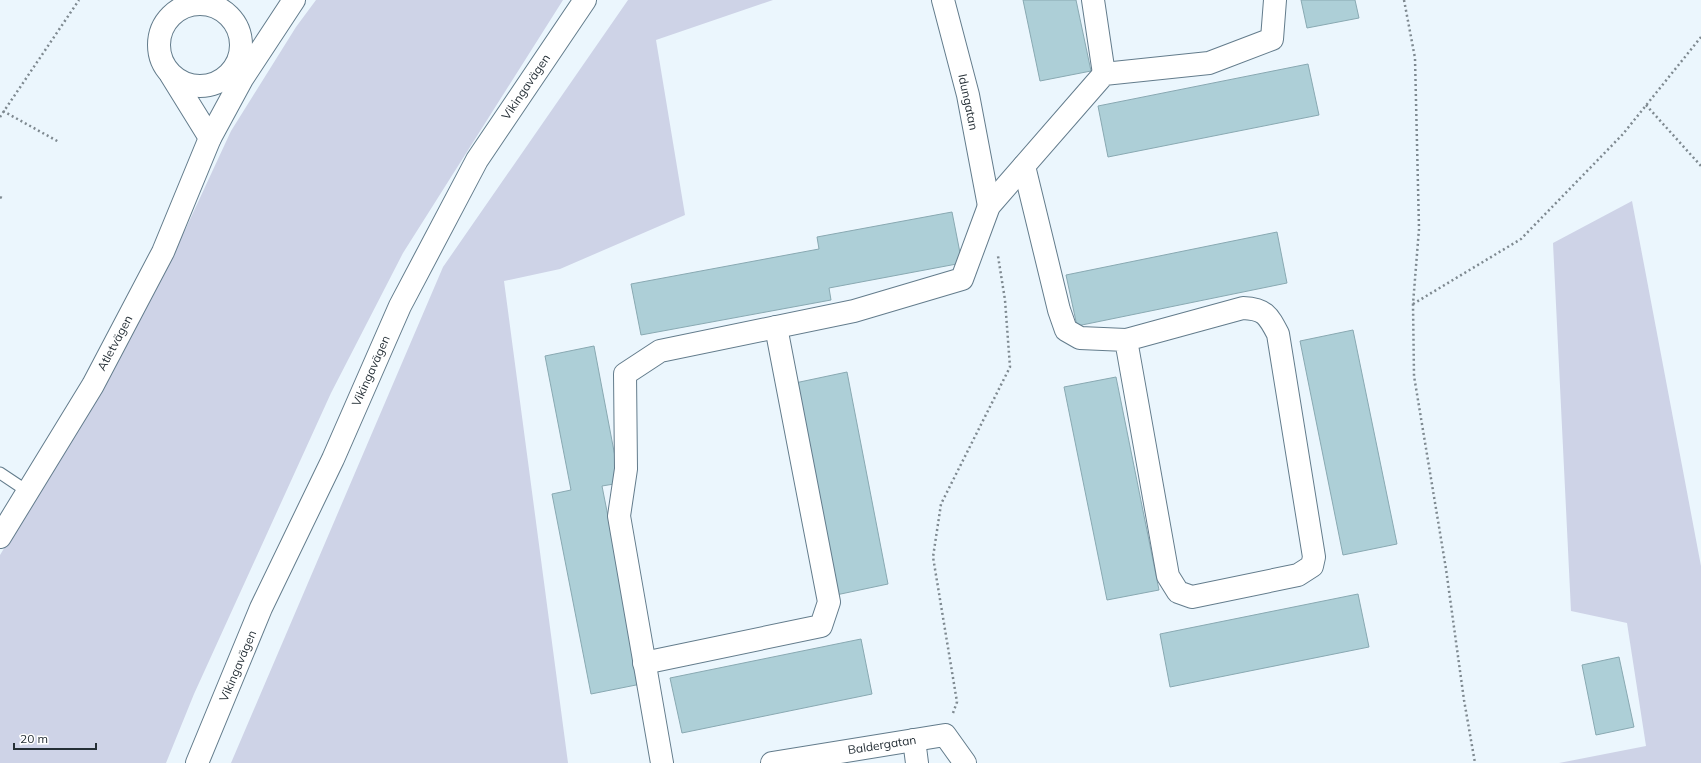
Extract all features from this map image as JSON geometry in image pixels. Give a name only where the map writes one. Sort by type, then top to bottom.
[{"type":"street","name":"Atletvägen","points":[[0,537],[93,385],[163,252],[210,138],[242,79],[294,0]]},
{"type":"street","name":"Vikingavägen","points":[[197,763],[262,608],[332,459],[400,306],[477,160],[585,0]]},
{"type":"street","name":"Idungatan","points":[[943,0],[968,95],[989,206]]},
{"type":"street","points":[[1093,0],[1104,74]]},
{"type":"street","points":[[662,763],[619,516],[626,469],[625,374],[660,351],[854,311],[962,280],[989,206],[1104,74],[1209,63],[1272,39],[1275,0]]},
{"type":"street","points":[[210,138],[163,64],[159,50],[159,43],[165,24],[173,13],[185,6],[198,3],[212,4],[224,10],[264,46]]},
{"type":"street","points":[[171,75],[183,83],[196,86],[210,85],[223,80],[233,71],[241,52],[242,46],[240,32],[234,20],[224,10]]},
{"type":"street","points":[[1024,166],[1059,310],[1066,330],[1080,338],[1126,340],[1243,308],[1256,309],[1269,316],[1278,334],[1314,557],[1312,566],[1298,575],[1192,597],[1178,592],[1168,576],[1126,340]]},
{"type":"street","points":[[644,663],[821,626],[829,602],[776,328]]},
{"type":"street","points":[[945,735],[965,763]]},
{"type":"street","name":"Baldergatan","points":[[772,763],[945,735]]},
{"type":"street","points":[[914,740],[917,763]]},
{"type":"lane","points":[[0,473],[27,491]]},
{"type":"path","points":[[0,116],[79,0]]},
{"type":"path","points":[[1404,0],[1414,58],[1416,104],[1419,229],[1413,304],[1414,376],[1446,569],[1464,700],[1476,763]]},
{"type":"path","points":[[1413,304],[1521,239],[1623,134],[1701,37]]},
{"type":"path","points":[[1646,105],[1701,166]]},
{"type":"path","points":[[3,111],[59,142]]},
{"type":"path","points":[[945,735],[957,702],[933,556],[941,504],[1010,367],[1005,300],[997,253]]},
{"type":"shaded area","points":[[316,0],[563,0],[403,253],[331,393],[194,694],[166,763],[0,763],[0,555],[45,481],[186,228],[231,131],[296,27]]},
{"type":"shaded area","points":[[628,0],[773,0],[656,40],[685,215],[560,269],[504,281],[568,763],[231,763],[443,267]]},
{"type":"shaded area","points":[[1632,201],[1701,566],[1701,763],[1559,763],[1646,746],[1627,623],[1571,611],[1553,243]]},
{"type":"building","points":[[1023,0],[1076,0],[1091,71],[1040,81]]},
{"type":"building","points":[[1301,0],[1355,0],[1359,18],[1307,28]]},
{"type":"building","points":[[1308,64],[1319,115],[1108,157],[1098,106]]},
{"type":"building","points":[[952,212],[962,263],[829,288],[831,300],[641,335],[631,284],[819,249],[817,237]]},
{"type":"building","points":[[1277,232],[1287,283],[1077,326],[1066,275]]},
{"type":"building","points":[[1353,330],[1397,544],[1343,555],[1300,341]]},
{"type":"building","points":[[594,346],[620,483],[602,486],[641,684],[591,694],[552,494],[571,490],[545,356]]},
{"type":"building","points":[[847,372],[888,584],[836,595],[795,383]]},
{"type":"building","points":[[1116,377],[1159,590],[1107,600],[1064,387]]},
{"type":"building","points":[[1358,594],[1369,647],[1170,687],[1160,634]]},
{"type":"building","points":[[861,639],[872,694],[682,733],[670,678]]},
{"type":"building","points":[[1619,657],[1634,727],[1596,735],[1582,665]]}]
